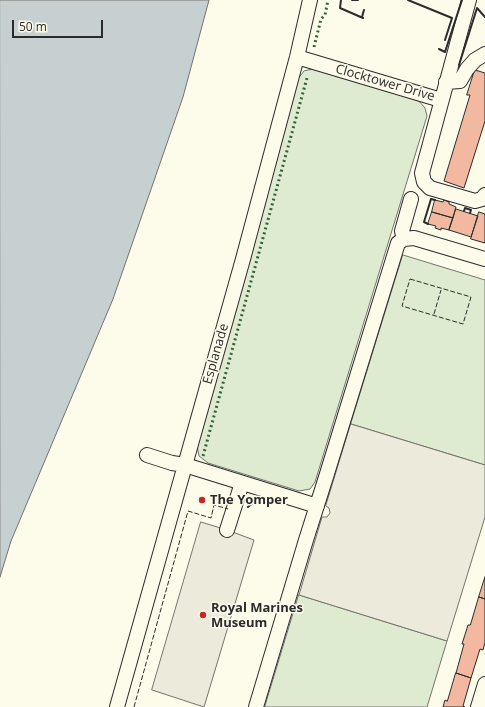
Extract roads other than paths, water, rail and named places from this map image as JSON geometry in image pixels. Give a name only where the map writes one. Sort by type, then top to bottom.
[{"type":"street","name":"Esplanade","points":[[117,707],[243,259],[297,57],[310,0]]},
{"type":"street","points":[[441,100],[469,0]]},
{"type":"street","points":[[446,82],[460,81],[467,69],[475,60],[485,54]]},
{"type":"street","name":"Clocktower Drive","points":[[297,57],[441,100],[422,173],[424,182],[430,188],[474,201],[482,199],[485,195]]},
{"type":"street","points":[[404,239],[402,231],[411,198]]},
{"type":"street","points":[[256,707],[398,242],[404,239],[414,238],[485,259]]},
{"type":"street","points":[[147,455],[172,463],[185,465],[317,506]]},
{"type":"street","points":[[227,530],[242,483]]},
{"type":"street","points":[[478,707],[485,684]]},
{"type":"place","name":"The Yomper","points":[[202,500]]},
{"type":"place","name":"Royal Marines Museum","points":[[203,615]]}]
